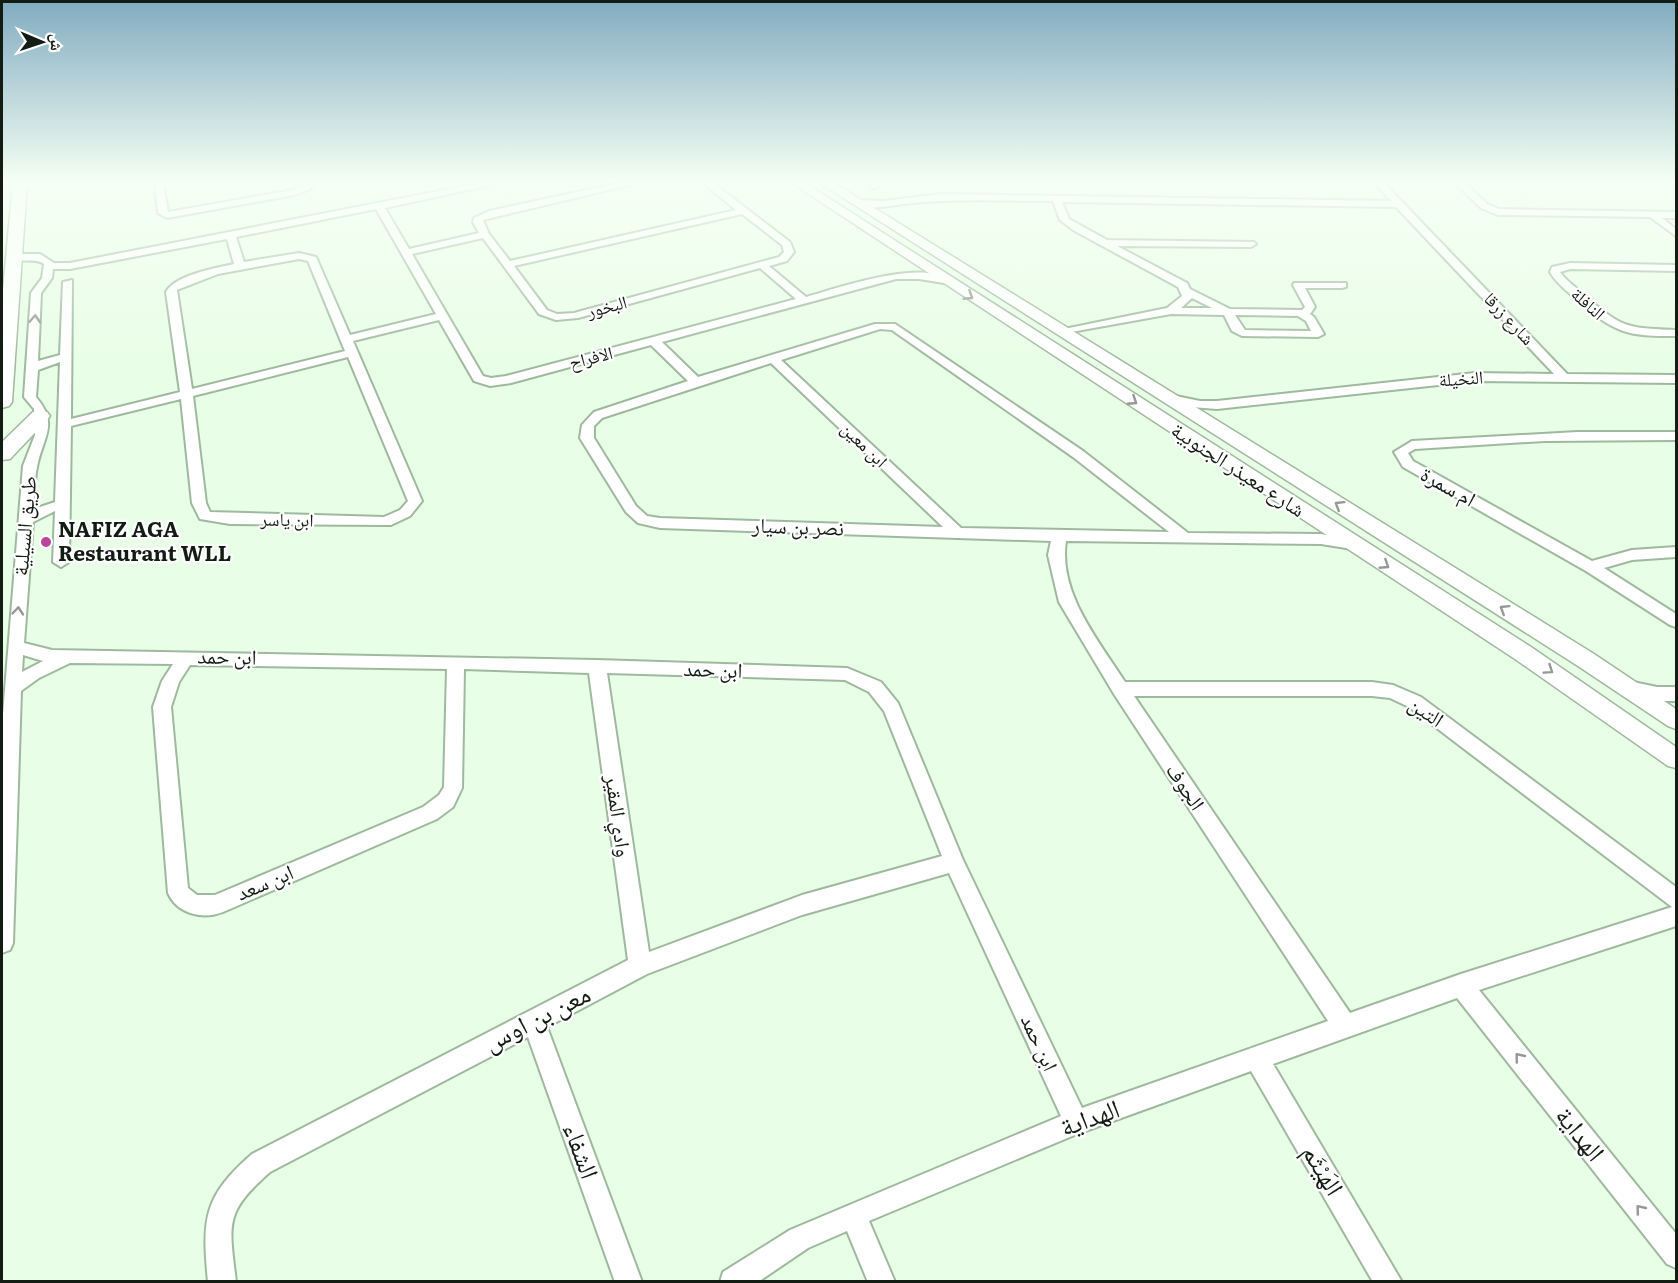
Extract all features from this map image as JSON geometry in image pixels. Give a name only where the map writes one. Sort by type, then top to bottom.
[{"type":"main road","points":[[2,388],[16,243]]},
{"type":"main road","points":[[2,454],[40,416]]},
{"type":"street","points":[[16,257],[40,257],[47,260],[48,272],[192,243]]},
{"type":"street","points":[[233,243],[240,267]]},
{"type":"street","name":"الافراح","points":[[399,243],[478,378],[490,382],[507,380],[655,342],[896,276],[919,276],[944,280]]},
{"type":"street","points":[[405,253],[450,243]]},
{"type":"street","name":"البخور","points":[[492,243],[543,312],[556,317],[574,316],[763,266],[783,259],[789,252],[785,243]]},
{"type":"street","points":[[509,264],[602,243]]},
{"type":"street","name":"شارع معيذر الجنوبية","points":[[888,243],[1532,659],[1677,759]]},
{"type":"street","name":"شارع معيذر الجنوبية","points":[[931,243],[1064,332],[1677,720]]},
{"type":"street","points":[[1104,243],[1251,244]]},
{"type":"street","points":[[1064,332],[1171,311],[1228,312],[1304,315],[1310,319],[1318,334],[1242,333],[1236,329],[1228,312],[1188,292],[1183,285],[1104,243]]},
{"type":"street","name":"شارع زرقا","points":[[1436,243],[1563,377]]},
{"type":"street","name":"ابن ياسر","points":[[310,256],[348,339],[415,501],[405,513],[386,522],[230,519],[205,516],[199,503],[187,394],[171,292],[173,288],[185,281],[240,267],[310,256]]},
{"type":"street","points":[[896,276],[905,271],[911,258]]},
{"type":"street","points":[[763,266],[803,300]]},
{"type":"street","name":"النافلة","points":[[1677,268],[1570,266],[1556,269],[1555,272],[1599,315],[1619,329],[1634,333],[1677,333]]},
{"type":"street","name":"طريق السيلية","points":[[2,942],[15,646],[30,466],[41,440],[39,407],[30,397],[36,293],[48,272]]},
{"type":"street","name":"طريق السيلية","points":[[61,562],[68,282]]},
{"type":"street","points":[[1304,315],[1310,307],[1299,285],[1342,285]]},
{"type":"street","points":[[1171,311],[1188,297],[1188,292]]},
{"type":"street","points":[[348,339],[442,316]]},
{"type":"street","name":"نصر بن سيار","points":[[1184,537],[1078,454],[895,327],[879,326],[696,382],[598,415],[588,425],[587,438],[631,509],[643,520],[660,523],[1059,536],[1297,539],[1329,540],[1352,544]]},
{"type":"street","points":[[655,342],[696,382]]},
{"type":"street","points":[[65,424],[352,353]]},
{"type":"street","points":[[33,363],[67,355]]},
{"type":"street","name":"ابن معين","points":[[773,358],[956,532]]},
{"type":"street","name":"النخيلة","points":[[1171,399],[1210,407],[1246,400],[1475,377],[1677,379]]},
{"type":"street","points":[[1237,441],[1222,426],[1223,415],[1246,400]]},
{"type":"street","name":"ام سمرة","points":[[1677,436],[1606,435],[1514,438],[1412,445],[1401,452],[1408,464],[1591,567],[1677,621]]},
{"type":"street","points":[[27,504],[63,502]]},
{"type":"street","points":[[26,520],[45,508],[63,502]]},
{"type":"street","points":[[1297,539],[1306,529],[1306,520],[1300,510]]},
{"type":"street","name":"الجوف","points":[[1059,536],[1056,555],[1067,602],[1120,689],[1344,1025]]},
{"type":"street","points":[[1591,567],[1613,558],[1632,554],[1677,552]]},
{"type":"street","name":"ابن حمد","points":[[15,646],[38,654],[68,656],[597,666],[848,674],[875,687],[892,708],[954,862],[1076,1122]]},
{"type":"street","points":[[12,687],[38,670],[68,656]]},
{"type":"street","name":"ابن سعد","points":[[186,657],[171,681],[162,707],[178,892],[193,905],[216,904],[430,813],[446,801],[453,788],[456,663]]},
{"type":"street","name":"وادي المقير","points":[[597,666],[640,966]]},
{"type":"street","points":[[1626,686],[1657,694],[1677,694]]},
{"type":"street","name":"التين","points":[[1120,689],[1372,689],[1393,692],[1415,702],[1677,899]]},
{"type":"street","name":"معن بن اوس","points":[[222,1281],[217,1229],[224,1202],[238,1182],[261,1163],[532,1020],[640,966],[802,905],[954,862]]},
{"type":"street","name":"الهداية","points":[[733,1281],[800,1239],[1076,1122],[1257,1059],[1344,1025],[1677,916]]},
{"type":"street","name":"الهداية","points":[[1461,985],[1677,1255]]},
{"type":"street","name":"الشفاء","points":[[532,1020],[629,1281]]},
{"type":"street","name":"الهَيْثَم","points":[[1257,1059],[1389,1281]]},
{"type":"street","points":[[853,1215],[882,1281]]},
{"type":"place","name":"NAFIZ AGA Restaurant WLL","points":[[46,542]]}]
